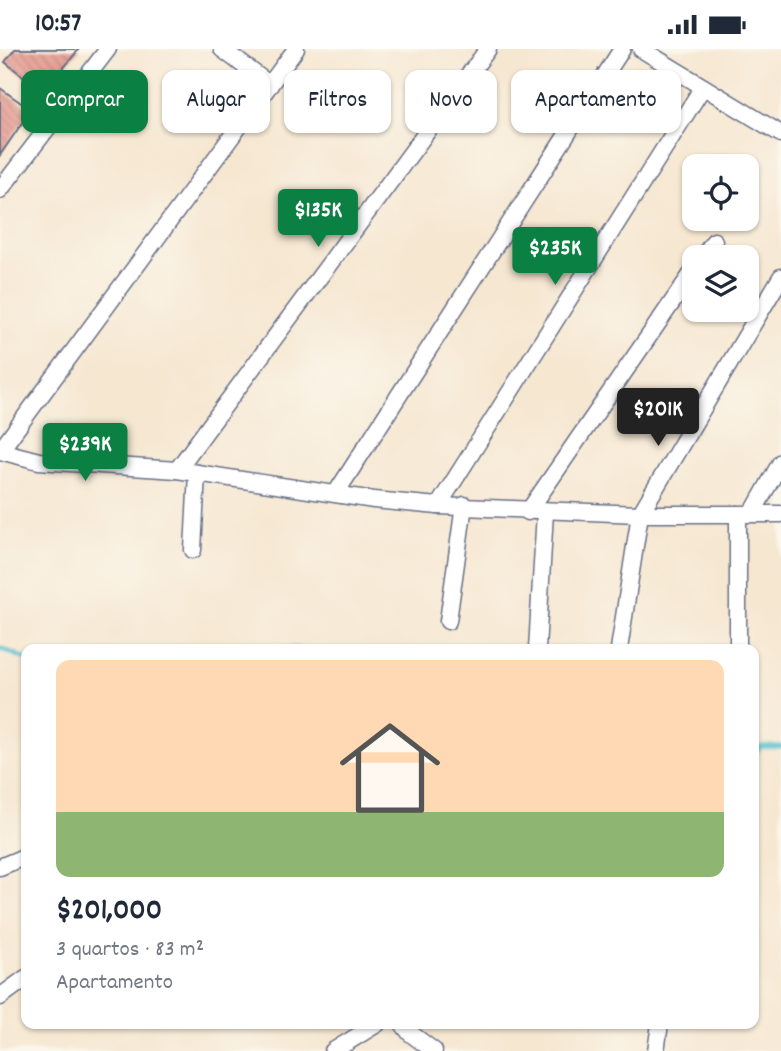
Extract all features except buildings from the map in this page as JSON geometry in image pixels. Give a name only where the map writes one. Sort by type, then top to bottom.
[{"type":"street","points":[[0,190],[108,49]]},
{"type":"street","points":[[222,49],[250,70]]},
{"type":"street","points":[[270,85],[296,49]]},
{"type":"street","points":[[177,470],[488,49]]},
{"type":"street","points":[[336,493],[622,49]]},
{"type":"street","points":[[640,49],[781,134]]},
{"type":"street","points":[[438,506],[703,87]]},
{"type":"street","points":[[235,133],[0,451],[39,461],[177,470],[438,506],[464,505],[528,512],[781,514]]},
{"type":"street","points":[[711,245],[714,241]]},
{"type":"street","points":[[620,644],[640,514],[781,277]]},
{"type":"street","points":[[528,512],[682,288]]},
{"type":"street","points":[[738,644],[746,513],[781,462]]},
{"type":"street","points":[[193,550],[197,473]]},
{"type":"street","points":[[448,621],[464,505]]},
{"type":"street","points":[[537,644],[545,512]]},
{"type":"street","points":[[0,867],[21,858]]},
{"type":"street","points":[[0,997],[21,982]]},
{"type":"street","points":[[333,1051],[369,1029]]},
{"type":"street","points":[[407,1029],[434,1051]]},
{"type":"street","points":[[656,1051],[659,1029]]},
{"type":"waterway","points":[[0,648],[21,657]]},
{"type":"waterway","points":[[759,749],[781,747]]}]
